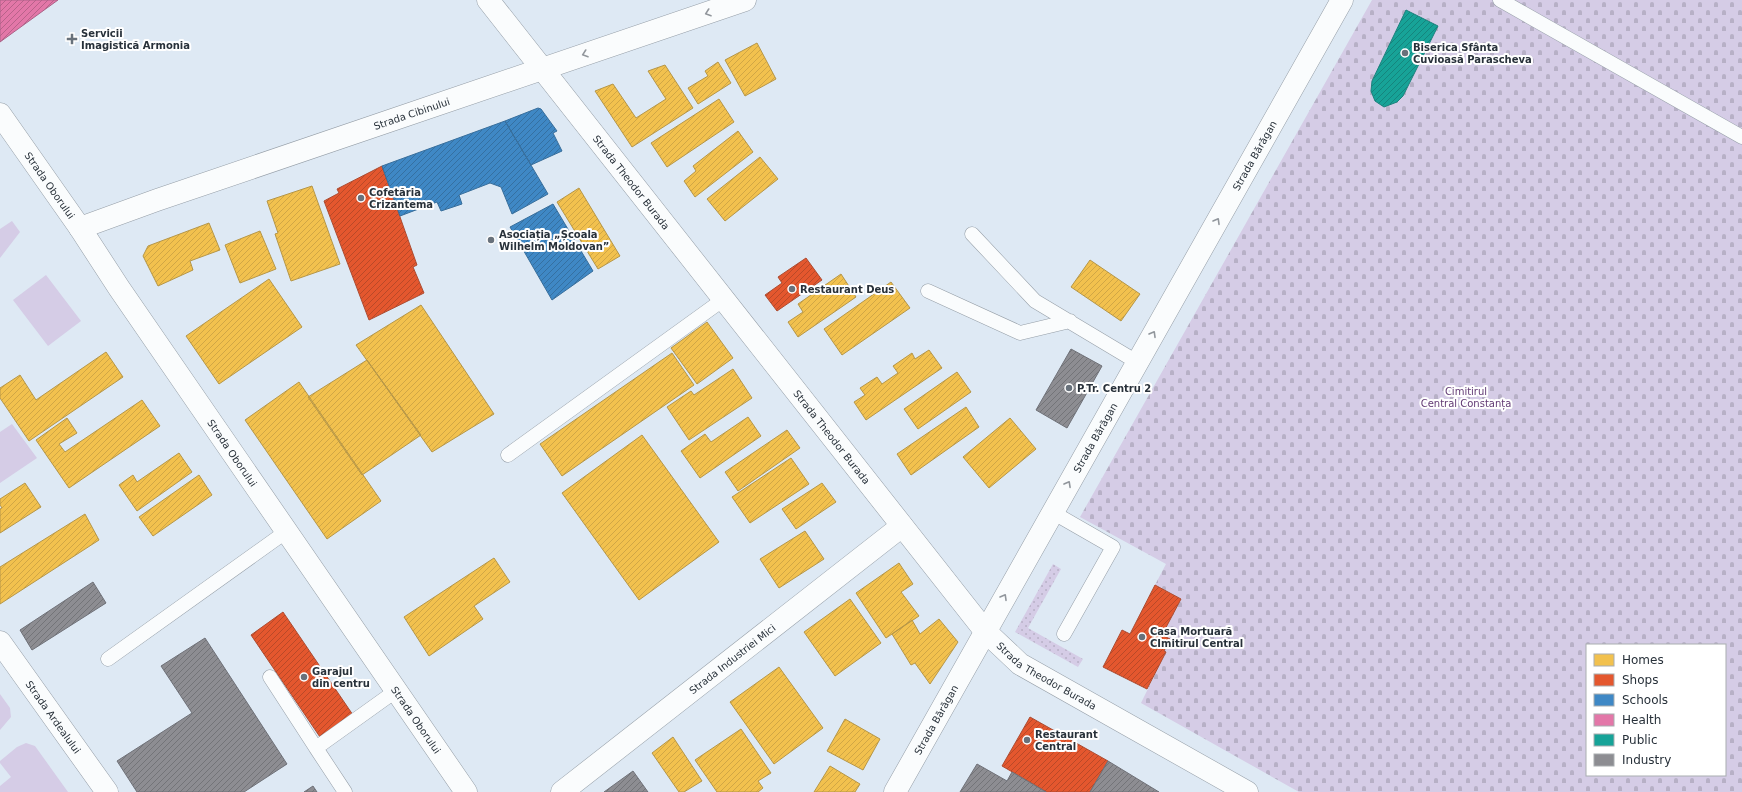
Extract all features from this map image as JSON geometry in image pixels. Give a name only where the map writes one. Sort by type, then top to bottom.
[{"type":"street","name":"Strada Theodor Burada","points":[[488,0],[985,631],[1020,664],[1247,792]]},
{"type":"street","name":"Strada Cibinului","points":[[80,228],[157,200],[745,0]]},
{"type":"street","name":"Strada Bărăgan","points":[[895,792],[1342,0]]},
{"type":"street","name":"Strada Oborului","points":[[0,114],[80,228],[119,288],[466,792]]},
{"type":"street","name":"Strada Industriei Mici","points":[[562,792],[902,526]]},
{"type":"street","name":"Strada Ardealului","points":[[0,642],[107,792]]},
{"type":"lane","points":[[1500,0],[1742,137]]},
{"type":"lane","points":[[972,234],[1035,301],[1137,362]]},
{"type":"lane","points":[[928,291],[1020,333],[1070,321]]},
{"type":"lane","points":[[508,455],[724,299]]},
{"type":"lane","points":[[1052,512],[1113,547],[1064,634]]},
{"type":"lane","points":[[108,659],[287,531]]},
{"type":"lane","points":[[270,677],[346,792]]},
{"type":"lane","points":[[316,748],[397,690]]},
{"type":"green space","name":"Cimitirul Central Constanța","points":[[1372,0],[1742,0],[1742,792],[1299,792],[1141,703],[1166,652],[1164,651],[1162,635],[1181,599],[1155,585],[1166,564],[1080,517]]},
{"type":"green space","points":[[12,221],[20,232],[0,258],[0,229]]},
{"type":"green space","points":[[46,275],[81,321],[48,346],[13,300]]},
{"type":"green space","points":[[12,424],[37,458],[0,483],[0,432]]},
{"type":"green space","points":[[1053,564],[1061,569],[1028,628],[1083,659],[1078,667],[1015,632]]},
{"type":"green space","points":[[0,694],[10,708],[11,717],[0,730]]},
{"type":"green space","points":[[26,743],[35,746],[68,792],[0,792],[0,786],[11,777],[0,761],[17,747]]},
{"type":"building: Homes","points":[[757,43],[776,79],[745,96],[725,60]]},
{"type":"building: Homes","points":[[718,62],[731,83],[698,104],[688,88],[708,76],[705,71]]},
{"type":"building: Homes","points":[[665,65],[693,108],[632,147],[595,91],[613,84],[636,118],[666,99],[648,71]]},
{"type":"building: Homes","points":[[719,99],[734,122],[667,167],[651,143]]},
{"type":"building: Homes","points":[[738,131],[753,152],[695,197],[684,181],[696,171],[693,166]]},
{"type":"building: Homes","points":[[760,157],[778,179],[725,221],[707,199]]},
{"type":"building: Homes","points":[[312,186],[340,264],[291,281],[275,234],[278,233],[267,201]]},
{"type":"building: Homes","points":[[579,188],[620,256],[598,269],[557,202]]},
{"type":"building: Homes","points":[[209,223],[220,250],[190,261],[193,270],[158,286],[143,256],[148,246]]},
{"type":"building: Homes","points":[[260,231],[276,269],[240,283],[225,245]]},
{"type":"building: Homes","points":[[1090,260],[1140,294],[1121,321],[1071,287]]},
{"type":"building: Homes","points":[[841,274],[856,297],[798,337],[788,322],[803,312],[798,304]]},
{"type":"building: Homes","points":[[269,279],[302,327],[219,384],[186,336]]},
{"type":"building: Homes","points":[[891,282],[910,308],[842,355],[824,329]]},
{"type":"building: Homes","points":[[421,305],[494,414],[432,452],[356,345]]},
{"type":"building: Homes","points":[[707,322],[733,358],[697,384],[671,348]]},
{"type":"building: Homes","points":[[929,350],[942,368],[866,420],[854,402],[865,395],[860,388],[877,377],[882,384],[898,373],[893,366],[912,353],[915,359]]},
{"type":"building: Homes","points":[[106,352],[123,377],[29,441],[0,398],[0,388],[20,375],[36,400]]},
{"type":"building: Homes","points":[[672,353],[694,385],[562,476],[540,444]]},
{"type":"building: Homes","points":[[367,360],[421,435],[362,475],[308,397]]},
{"type":"building: Homes","points":[[733,369],[752,398],[689,440],[667,407],[691,391],[694,395]]},
{"type":"building: Homes","points":[[957,372],[971,392],[918,429],[904,409]]},
{"type":"building: Homes","points":[[299,382],[381,501],[327,539],[245,420]]},
{"type":"building: Homes","points":[[142,400],[160,426],[69,488],[36,440],[67,418],[77,433],[59,444],[65,452]]},
{"type":"building: Homes","points":[[966,407],[979,427],[911,475],[897,454]]},
{"type":"building: Homes","points":[[748,417],[761,436],[700,478],[681,451],[705,434],[711,442]]},
{"type":"building: Homes","points":[[1010,418],[1036,449],[989,488],[963,457]]},
{"type":"building: Homes","points":[[787,430],[800,448],[738,491],[725,472]]},
{"type":"building: Homes","points":[[642,435],[719,542],[639,600],[562,493]]},
{"type":"building: Homes","points":[[179,453],[192,472],[137,511],[119,485],[133,475],[137,482]]},
{"type":"building: Homes","points":[[791,458],[809,484],[750,523],[732,497]]},
{"type":"building: Homes","points":[[199,475],[212,495],[153,536],[139,517]]},
{"type":"building: Homes","points":[[25,483],[41,507],[0,533],[0,509],[2,508],[0,505],[0,499]]},
{"type":"building: Homes","points":[[822,483],[836,502],[796,529],[782,509]]},
{"type":"building: Homes","points":[[85,514],[99,540],[0,604],[0,567]]},
{"type":"building: Homes","points":[[805,531],[824,559],[779,588],[760,559]]},
{"type":"building: Homes","points":[[494,558],[510,582],[474,606],[483,619],[429,656],[404,617]]},
{"type":"building: Homes","points":[[899,563],[913,584],[901,592],[919,616],[886,638],[856,593]]},
{"type":"building: Homes","points":[[850,599],[881,643],[835,676],[804,632]]},
{"type":"building: Homes","points":[[939,619],[958,642],[930,684],[915,663],[911,665],[892,634],[912,620],[920,634]]},
{"type":"building: Homes","points":[[779,667],[823,728],[774,764],[730,702]]},
{"type":"building: Homes","points":[[845,719],[880,739],[863,770],[827,751]]},
{"type":"building: Homes","points":[[741,729],[771,773],[758,781],[763,788],[758,792],[717,792],[695,760]]},
{"type":"building: Homes","points":[[673,737],[702,781],[684,792],[679,792],[652,753]]},
{"type":"building: Homes","points":[[830,766],[860,784],[855,792],[814,792]]},
{"type":"building: Shops","points":[[382,166],[417,265],[413,267],[424,293],[369,320],[324,201],[339,193],[337,189]]},
{"type":"building: Shops","name":"Restaurant Deus","points":[[806,258],[822,280],[777,311],[765,295],[782,283],[778,277]]},
{"type":"building: Shops","name":"Casa Mortuară CImitirul Central","points":[[1155,585],[1181,599],[1162,635],[1170,639],[1164,651],[1166,652],[1147,689],[1103,667],[1122,630],[1130,634]]},
{"type":"building: Shops","points":[[283,612],[353,715],[320,737],[251,635]]},
{"type":"building: Shops","points":[[1030,717],[1108,761],[1090,792],[1047,792],[1002,766]]},
{"type":"building: Schools","points":[[538,108],[541,109],[557,131],[553,133],[562,151],[531,165],[505,121]]},
{"type":"building: Schools","points":[[505,121],[548,194],[512,214],[501,187],[490,183],[459,195],[462,204],[441,211],[437,202],[400,216],[382,166]]},
{"type":"building: Schools","points":[[553,204],[593,271],[552,300],[510,227]]},
{"type":"building: Health","points":[[0,0],[58,0],[0,42]]},
{"type":"building: Public","name":"Biserica Sfânta Cuvioasă Parascheva","points":[[1406,10],[1438,26],[1403,96],[1397,102],[1384,107],[1375,101],[1371,91],[1372,81]]},
{"type":"building: Industry","name":"P.Tr. Centru 2","points":[[1071,349],[1102,366],[1067,428],[1036,410]]},
{"type":"building: Industry","points":[[93,582],[106,603],[32,650],[20,630]]},
{"type":"building: Industry","points":[[205,638],[287,764],[244,792],[137,792],[117,761],[192,713],[161,666]]},
{"type":"building: Industry","points":[[1108,761],[1159,792],[1090,792]]},
{"type":"building: Industry","points":[[977,764],[1007,781],[1012,772],[1046,792],[960,792]]},
{"type":"building: Industry","points":[[633,771],[648,792],[604,792]]},
{"type":"building: Industry","points":[[313,786],[317,792],[304,792]]},
{"type":"place","name":"Servicii Imagistică Armonia","points":[[72,39]]},
{"type":"place","name":"Biserica Sfânta Cuvioasă Parascheva","points":[[1405,53]]},
{"type":"place","name":"Cofetăria Crizantema","points":[[361,198]]},
{"type":"place","name":"Asociația „Școala Wilhelm Moldovan”","points":[[491,240]]},
{"type":"place","name":"Restaurant Deus","points":[[792,289]]},
{"type":"place","name":"P.Tr. Centru 2","points":[[1069,388]]},
{"type":"place","name":"Casa Mortuară CImitirul Central","points":[[1142,637]]},
{"type":"place","name":"Garajul din centru","points":[[304,677]]},
{"type":"place","name":"Restaurant Central","points":[[1027,740]]}]
